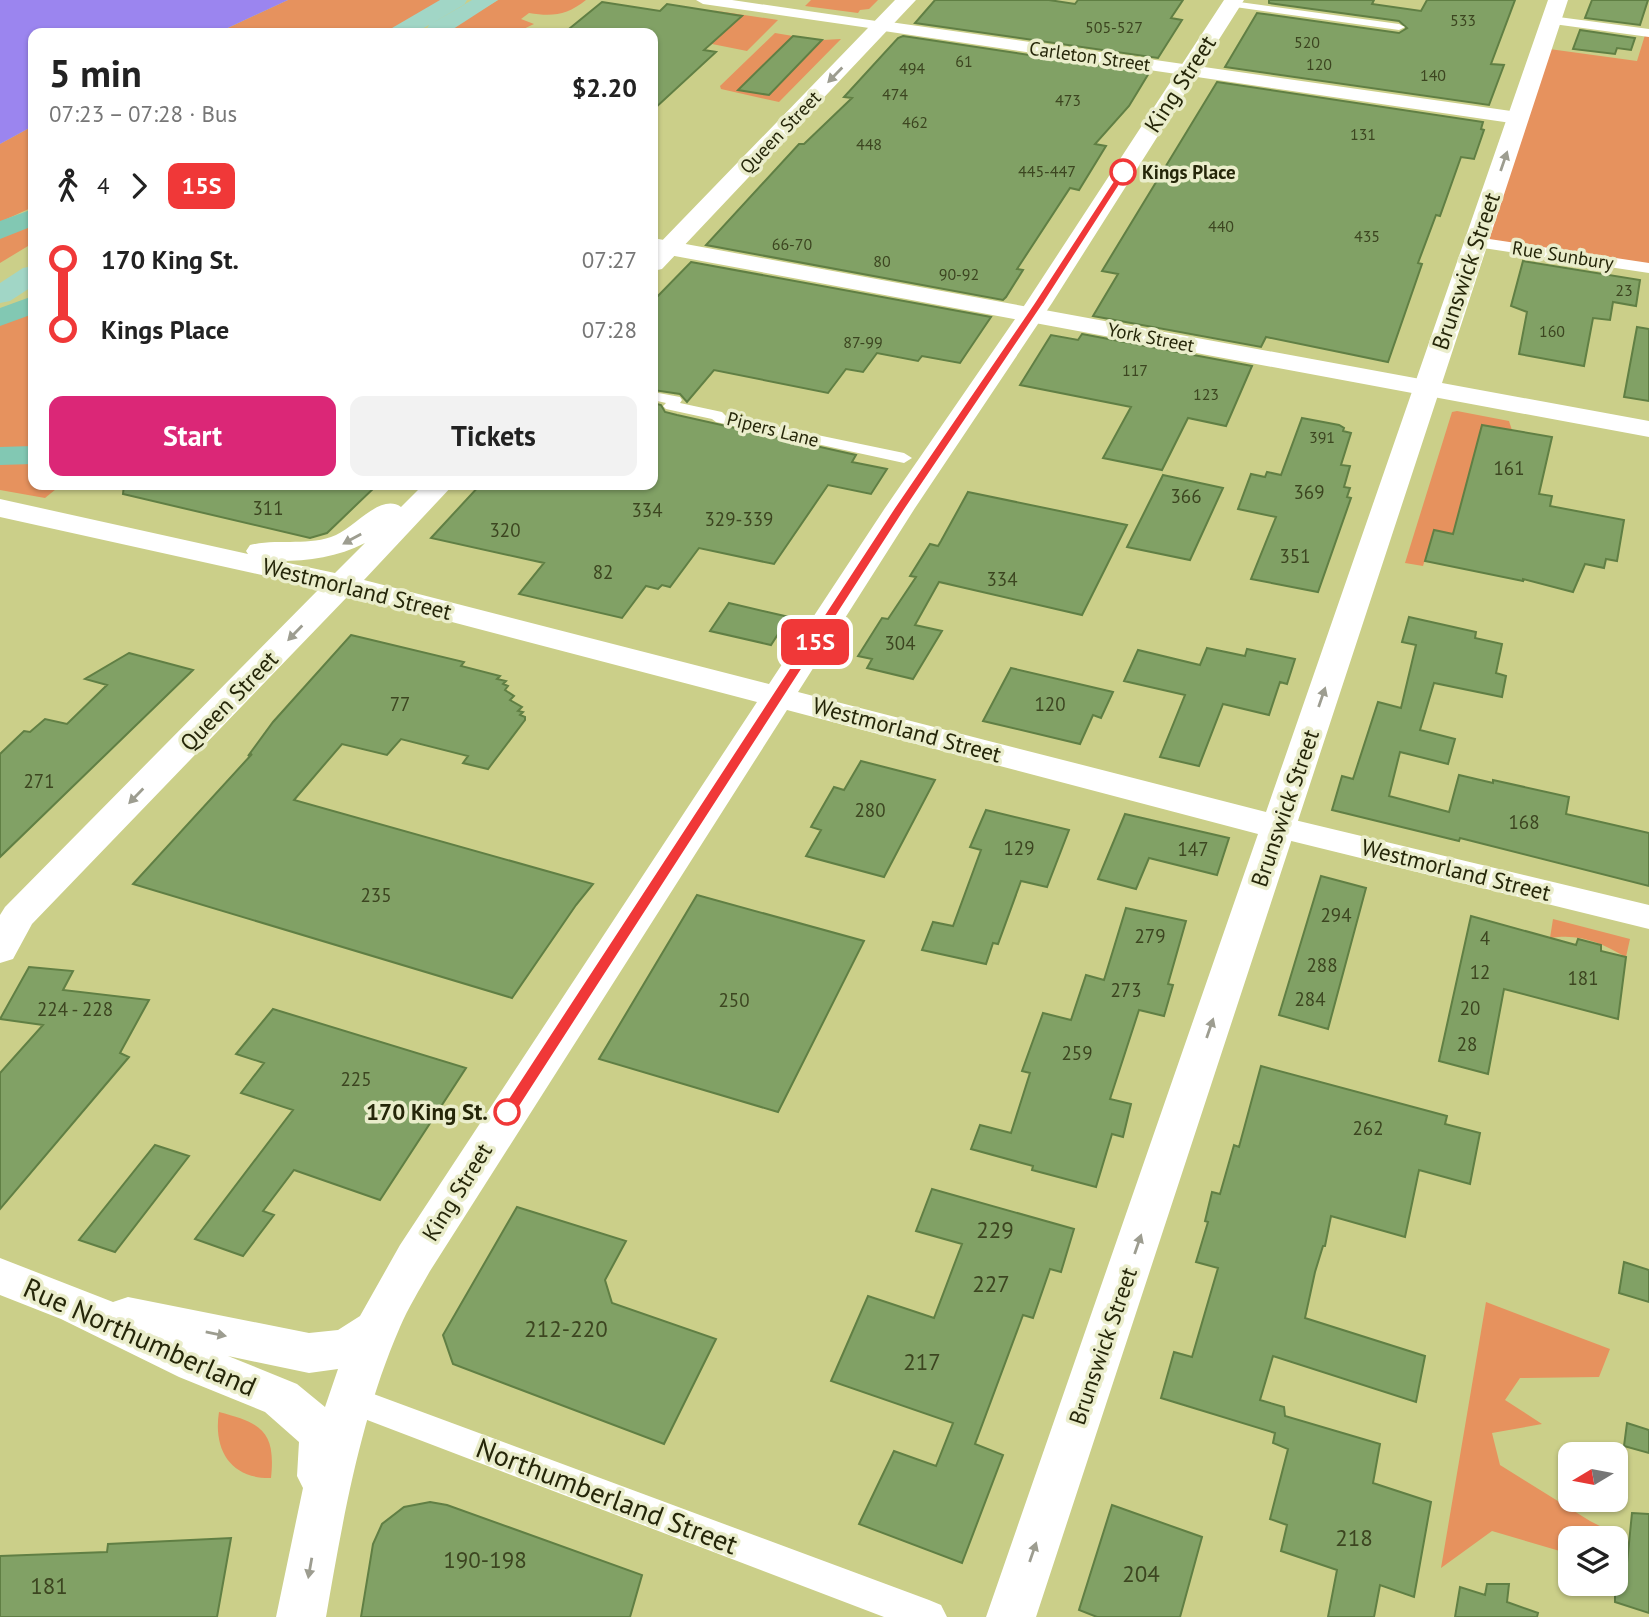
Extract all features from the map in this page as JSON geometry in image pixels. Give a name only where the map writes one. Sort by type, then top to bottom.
[{"type":"highway","points":[[0,231],[28,219]]},
{"type":"highway","points":[[0,318],[28,306]]},
{"type":"highway","points":[[0,456],[28,455]]},
{"type":"main road","points":[[408,28],[456,0]]},
{"type":"main road","points":[[441,28],[487,0]]},
{"type":"main road","name":"Queen Street","points":[[658,252],[906,0]]},
{"type":"main road","name":"King Street","points":[[301,1617],[319,1518],[352,1400],[377,1329],[415,1258],[900,508],[1031,315],[1233,2]]},
{"type":"main road","name":"Brunswick Street","points":[[1011,1617],[1555,10]]},
{"type":"main road","points":[[0,273],[28,256]]},
{"type":"main road","points":[[0,295],[28,277]]},
{"type":"main road","points":[[175,545],[293,553],[339,546],[356,538],[399,502],[418,490]]},
{"type":"main road","name":"Queen Street","points":[[0,949],[9,925],[434,490]]},
{"type":"main road","name":"Westmorland Street","points":[[0,508],[343,584],[1279,827]]},
{"type":"main road","name":"Rue Northumberland","points":[[0,1276],[77,1306],[195,1363],[281,1398]]},
{"type":"main road","points":[[77,1306],[309,1353],[334,1353],[355,1345],[377,1329]]},
{"type":"main road","points":[[281,1398],[317,1429],[323,1444],[319,1518]]},
{"type":"main road","name":"Northumberland Street","points":[[281,1398],[352,1400]]},
{"type":"street","name":"Carleton Street","points":[[703,0],[1518,118]]},
{"type":"street","points":[[1233,2],[1399,27]]},
{"type":"street","points":[[1555,10],[1649,33]]},
{"type":"street","name":"Rue Sunbury","points":[[1476,242],[1649,268]]},
{"type":"street","name":"York Street","points":[[658,252],[1031,315],[1649,429]]},
{"type":"street","name":"Pipers Lane","points":[[658,397],[675,401],[671,406],[717,415],[721,419],[904,458]]},
{"type":"street","name":"Westmorland Street","points":[[1279,827],[1649,917]]},
{"type":"street","name":"Northumberland Street","points":[[352,1400],[929,1617]]},
{"type":"shaded area","points":[[0,0],[288,0],[228,28],[28,28],[28,129],[0,144]]},
{"type":"shaded area","points":[[288,0],[444,0],[396,28],[228,28]]},
{"type":"shaded area","points":[[498,0],[586,0],[559,14],[529,13],[521,19],[534,24],[526,28],[451,28]]},
{"type":"shaded area","points":[[811,0],[878,0],[869,9],[860,10],[858,13],[805,6]]},
{"type":"shaded area","points":[[711,10],[778,20],[747,51],[707,43],[742,16]]},
{"type":"shaded area","points":[[775,33],[793,36],[739,90],[769,95],[823,40],[841,39],[779,102],[721,89],[720,86]]},
{"type":"shaded area","points":[[1645,35],[1649,35],[1649,268],[1476,242],[1542,48],[1637,61]]},
{"type":"shaded area","points":[[28,129],[28,209],[0,222],[0,144]]},
{"type":"shaded area","points":[[28,223],[28,246],[0,263],[0,236]]},
{"type":"shaded area","points":[[28,313],[28,448],[0,450],[0,323]]},
{"type":"shaded area","points":[[1452,412],[1509,421],[1512,430],[1482,425],[1454,534],[1434,530],[1423,566],[1405,563]]},
{"type":"shaded area","points":[[28,462],[28,490],[55,490],[45,498],[0,490],[0,463]]},
{"type":"shaded area","points":[[1553,919],[1630,939],[1626,957],[1590,940],[1550,938]]},
{"type":"shaded area","points":[[1486,1302],[1610,1349],[1599,1377],[1520,1378],[1505,1400],[1542,1424],[1492,1433],[1500,1465],[1558,1501],[1558,1512],[1576,1512],[1600,1526],[1558,1526],[1558,1550],[1492,1531],[1441,1568]]},
{"type":"shaded area","points":[[219,1412],[246,1420],[263,1432],[271,1449],[271,1478],[245,1473],[227,1459],[219,1438]]},
{"type":"shaded area","points":[[1628,1540],[1649,1551],[1649,1580],[1628,1573]]},
{"type":"building","points":[[935,0],[1049,0],[1075,4],[1078,0],[1183,0],[1171,18],[1182,20],[1158,58],[915,23]]},
{"type":"building","points":[[1269,0],[1374,0],[1372,4],[1421,11],[1427,0],[1515,0],[1491,64],[1504,65],[1489,105],[1225,67],[1257,13],[1399,33],[1407,28],[1399,21],[1269,3]]},
{"type":"building","points":[[1592,0],[1648,0],[1640,25],[1585,18]]},
{"type":"building","points":[[602,2],[660,11],[667,4],[742,16],[704,50],[716,52],[658,105],[658,28],[570,28]]},
{"type":"building","points":[[1580,30],[1635,38],[1631,50],[1617,48],[1615,54],[1573,49]]},
{"type":"building","points":[[793,36],[822,40],[769,95],[738,90]]},
{"type":"building","points":[[903,36],[1149,73],[1129,106],[1095,144],[1106,146],[1079,190],[1070,188],[1017,269],[1023,270],[1006,297],[1003,300],[706,245],[799,144],[804,144],[852,98],[844,97],[898,38]]},
{"type":"building","points":[[1217,82],[1483,122],[1481,129],[1484,130],[1474,159],[1461,157],[1440,216],[1436,215],[1418,263],[1422,264],[1388,362],[1266,337],[1261,347],[1093,316],[1118,274],[1102,271]]},
{"type":"building","points":[[1523,261],[1640,280],[1636,306],[1613,302],[1610,320],[1593,318],[1584,366],[1519,354],[1527,312],[1511,306]]},
{"type":"building","points":[[691,262],[991,317],[960,363],[922,356],[918,361],[877,353],[863,372],[846,369],[828,393],[714,370],[687,402],[680,394],[658,391],[658,296]]},
{"type":"building","points":[[1637,327],[1649,329],[1649,401],[1624,397]]},
{"type":"building","points":[[1082,334],[1252,366],[1226,426],[1188,418],[1162,470],[1103,458],[1131,407],[1020,385],[1051,335],[1078,340]]},
{"type":"building","points":[[658,404],[665,412],[856,455],[852,462],[887,469],[871,494],[828,485],[774,564],[699,548],[670,587],[662,585],[658,589],[646,586],[622,618],[519,594],[544,563],[431,538],[475,490],[658,490]]},
{"type":"building","points":[[1302,418],[1339,425],[1344,428],[1343,431],[1351,433],[1341,465],[1350,466],[1344,487],[1350,488],[1347,497],[1351,498],[1318,592],[1251,579],[1276,517],[1238,509],[1251,474],[1265,477],[1267,472],[1281,475]]},
{"type":"building","points":[[1482,425],[1552,437],[1539,494],[1552,496],[1550,506],[1624,520],[1617,561],[1606,559],[1604,568],[1585,564],[1573,592],[1523,579],[1425,561],[1434,530],[1453,534]]},
{"type":"building","points":[[1163,475],[1223,488],[1190,560],[1127,547]]},
{"type":"building","points":[[123,490],[372,490],[327,533],[310,538],[123,494]]},
{"type":"building","points":[[968,492],[1127,525],[1082,615],[939,582],[915,625],[942,631],[913,679],[867,668],[872,659],[858,656],[882,618],[888,619],[916,577],[910,576],[930,544],[938,546]]},
{"type":"building","points":[[729,603],[789,617],[771,645],[710,631]]},
{"type":"building","points":[[1409,617],[1476,632],[1475,638],[1502,644],[1496,673],[1506,676],[1502,697],[1434,683],[1420,730],[1455,739],[1448,764],[1400,752],[1389,796],[1449,812],[1459,775],[1569,797],[1566,814],[1649,833],[1649,886],[1460,838],[1459,841],[1332,810],[1342,776],[1353,779],[1378,702],[1401,708],[1416,645],[1402,642]]},
{"type":"building","points":[[351,635],[464,662],[461,666],[500,676],[497,679],[506,681],[503,684],[508,686],[505,690],[514,696],[510,700],[522,707],[518,711],[523,712],[520,715],[525,717],[525,720],[488,769],[463,763],[468,756],[401,739],[387,755],[342,744],[294,800],[593,884],[512,998],[133,884],[252,754],[248,756],[273,722]]},
{"type":"building","points":[[1207,648],[1245,656],[1247,649],[1295,659],[1287,684],[1280,682],[1269,715],[1223,704],[1199,766],[1160,757],[1185,695],[1124,681],[1138,650],[1200,665]]},
{"type":"building","points":[[129,653],[193,670],[0,857],[0,754],[24,731],[30,732],[45,719],[67,724],[107,685],[85,679]]},
{"type":"building","points":[[1011,668],[1113,692],[1101,718],[1093,715],[1080,744],[983,721]]},
{"type":"building","points":[[861,761],[935,780],[884,877],[806,856],[821,830],[811,827],[834,787],[844,790]]},
{"type":"building","points":[[986,810],[1069,830],[1047,887],[1021,881],[998,944],[993,943],[986,964],[922,950],[933,922],[953,926],[981,850],[970,847]]},
{"type":"building","points":[[1125,814],[1229,838],[1217,875],[1149,858],[1136,889],[1098,879]]},
{"type":"building","points":[[1321,876],[1366,888],[1328,1029],[1279,1015]]},
{"type":"building","points":[[697,895],[864,941],[778,1112],[599,1059]]},
{"type":"building","points":[[1126,908],[1186,921],[1168,984],[1173,985],[1164,1016],[1139,1010],[1110,1099],[1131,1104],[1123,1137],[1112,1134],[1096,1187],[1032,1170],[1033,1166],[971,1149],[980,1125],[1011,1133],[1030,1073],[1022,1071],[1043,1013],[1071,1020],[1086,975],[1104,980]]},
{"type":"building","points":[[1471,916],[1576,945],[1578,939],[1601,945],[1601,951],[1626,957],[1618,1019],[1504,989],[1488,1074],[1439,1061]]},
{"type":"building","points":[[29,967],[73,971],[63,990],[149,1000],[120,1053],[129,1057],[0,1209],[0,1073],[43,1025],[0,1019]]},
{"type":"building","points":[[273,1009],[466,1068],[380,1200],[294,1170],[263,1211],[274,1215],[243,1256],[195,1239],[293,1110],[241,1093],[264,1063],[236,1054]]},
{"type":"building","points":[[1261,1066],[1447,1116],[1445,1124],[1480,1133],[1470,1184],[1419,1170],[1405,1237],[1331,1216],[1325,1246],[1315,1272],[1305,1318],[1425,1356],[1416,1402],[1273,1356],[1260,1400],[1284,1407],[1285,1416],[1380,1444],[1373,1483],[1431,1502],[1414,1597],[1380,1585],[1374,1617],[1328,1617],[1337,1570],[1281,1551],[1287,1525],[1270,1519],[1288,1449],[1273,1443],[1275,1433],[1161,1398],[1174,1352],[1192,1357],[1218,1268],[1196,1262],[1208,1222],[1205,1221],[1212,1192],[1220,1194],[1234,1145],[1239,1147]]},
{"type":"building","points":[[155,1145],[189,1156],[115,1252],[79,1240]]},
{"type":"building","points":[[932,1189],[1074,1229],[1061,1272],[1050,1269],[1033,1318],[1023,1315],[975,1444],[1003,1455],[962,1563],[859,1524],[894,1451],[936,1466],[953,1423],[831,1381],[868,1296],[934,1318],[962,1244],[916,1231]]},
{"type":"building","points":[[517,1207],[626,1241],[605,1280],[612,1303],[716,1339],[664,1444],[453,1364],[443,1335]]},
{"type":"building","points":[[1624,1262],[1649,1270],[1649,1302],[1619,1293]]},
{"type":"building","points":[[1627,1423],[1649,1430],[1649,1453],[1628,1447],[1628,1442],[1625,1442]]},
{"type":"building","points":[[430,1502],[447,1505],[642,1575],[630,1617],[361,1617],[373,1544],[382,1524],[404,1507]]},
{"type":"building","points":[[1112,1505],[1202,1537],[1180,1617],[1097,1617],[1079,1610]]},
{"type":"building","points":[[1632,1513],[1649,1514],[1649,1613],[1615,1602],[1615,1596],[1628,1596]]},
{"type":"building","points":[[231,1538],[217,1617],[0,1617],[0,1556],[107,1552],[108,1544]]},
{"type":"building","points":[[1487,1584],[1509,1584],[1507,1602],[1538,1613],[1537,1617],[1455,1617],[1460,1587],[1485,1595]]},
{"type":"bus line","name":"15S","points":[[507,1112],[900,508],[1039,303],[1123,172]]},
{"type":"place","name":"Kings Place","points":[[1123,172]]},
{"type":"place","name":"170 King St.","points":[[507,1112]]}]
